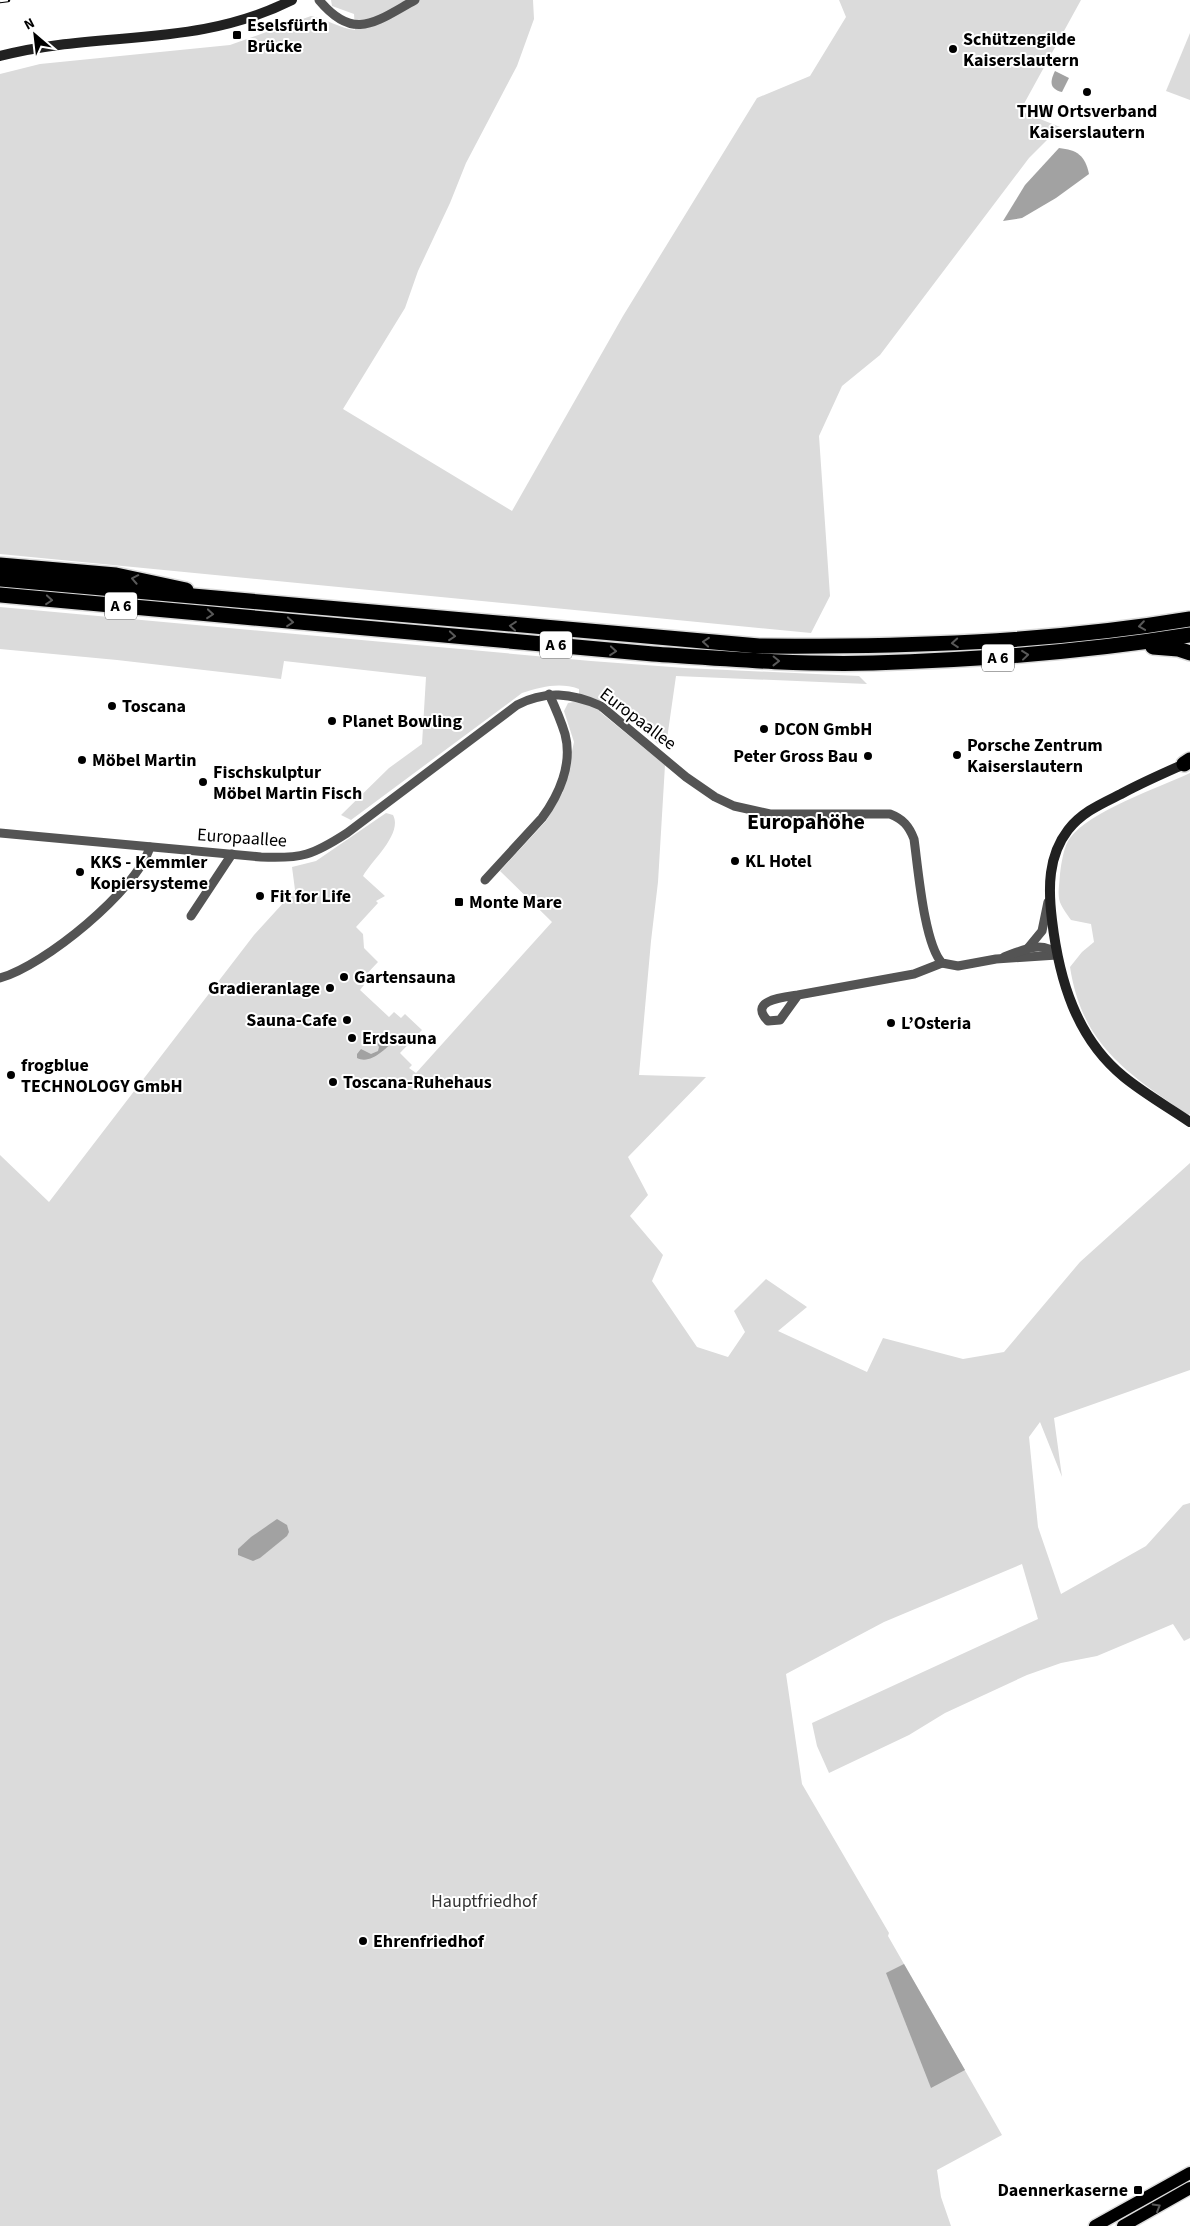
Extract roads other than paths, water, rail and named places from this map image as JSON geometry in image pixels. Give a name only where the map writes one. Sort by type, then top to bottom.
[{"type":"highway","points":[[0,565],[116,575],[171,586],[216,600]]},
{"type":"highway","name":"A 6","points":[[0,579],[216,600],[759,646],[848,647],[956,644],[1087,634],[1190,618]]},
{"type":"highway","name":"A 6","points":[[0,595],[653,654],[757,661],[880,663],[1002,658],[1124,646],[1190,635]]},
{"type":"highway","points":[[1124,646],[1168,648],[1190,653]]},
{"type":"main road","points":[[1095,2226],[1190,2173]]},
{"type":"main road","points":[[1123,2226],[1190,2188]]},
{"type":"street","points":[[0,56],[54,46],[165,36],[210,29],[248,18],[292,0]]},
{"type":"street","points":[[319,0],[332,14],[344,23],[353,25],[362,25],[383,18],[415,0]]},
{"type":"street","points":[[485,880],[542,818],[550,807],[561,784],[567,745],[549,694]]},
{"type":"street","name":"Europaallee","points":[[0,833],[288,859],[307,855],[323,849],[508,711],[528,699],[549,694],[568,695],[586,699],[600,706],[693,782],[715,797],[744,810],[770,814],[890,814],[898,817],[907,825],[914,839],[929,936],[934,952],[942,963]]},
{"type":"street","points":[[1026,950],[1042,931],[1049,897],[1050,873],[1054,858],[1060,841],[1075,822],[1095,807],[1188,762]]},
{"type":"street","points":[[0,978],[12,974],[53,950],[94,917],[141,867],[150,847]]},
{"type":"street","points":[[191,916],[232,854]]},
{"type":"street","points":[[1049,897],[1062,980],[1072,1007],[1087,1034],[1120,1074],[1190,1122]]},
{"type":"street","points":[[798,995],[914,974],[942,963],[958,966],[1043,947],[1057,955]]},
{"type":"street","points":[[996,959],[1057,955]]},
{"type":"railway","points":[[0,1],[8,0]]},
{"type":"place","name":"Eselsfürth Brücke","points":[[237,35]]},
{"type":"place","name":"Schützengilde Kaiserslautern","points":[[953,49]]},
{"type":"place","name":"THW Ortsverband Kaiserslautern","points":[[1087,92]]},
{"type":"place","name":"Toscana","points":[[112,706]]},
{"type":"place","name":"Planet Bowling","points":[[332,721]]},
{"type":"place","name":"DCON GmbH","points":[[764,729]]},
{"type":"place","name":"Porsche Zentrum Kaiserslautern","points":[[957,755]]},
{"type":"place","name":"Peter Gross Bau","points":[[868,756]]},
{"type":"place","name":"Möbel Martin","points":[[82,760]]},
{"type":"place","name":"Fischskulptur Möbel Martin Fisch","points":[[203,782]]},
{"type":"place","name":"KL Hotel","points":[[735,861]]},
{"type":"place","name":"KKS - Kemmler Kopiersysteme","points":[[80,872]]},
{"type":"place","name":"Fit for Life","points":[[260,896]]},
{"type":"place","name":"Monte Mare","points":[[459,902]]},
{"type":"place","name":"Gartensauna","points":[[344,977]]},
{"type":"place","name":"Gradieranlage","points":[[330,988]]},
{"type":"place","name":"Sauna-Cafe","points":[[347,1020]]},
{"type":"place","name":"L’Osteria","points":[[891,1023]]},
{"type":"place","name":"Erdsauna","points":[[352,1038]]},
{"type":"place","name":"frogblue TECHNOLOGY GmbH","points":[[11,1075]]},
{"type":"place","name":"Toscana-Ruhehaus","points":[[333,1082]]},
{"type":"place","name":"Ehrenfriedhof","points":[[363,1941]]},
{"type":"place","name":"Daennerkaserne","points":[[1138,2190]]},
{"type":"district","name":"Europahöhe","points":[[806,822]]},
{"type":"park label","name":"Hauptfriedhof","points":[[484,1901]]}]
